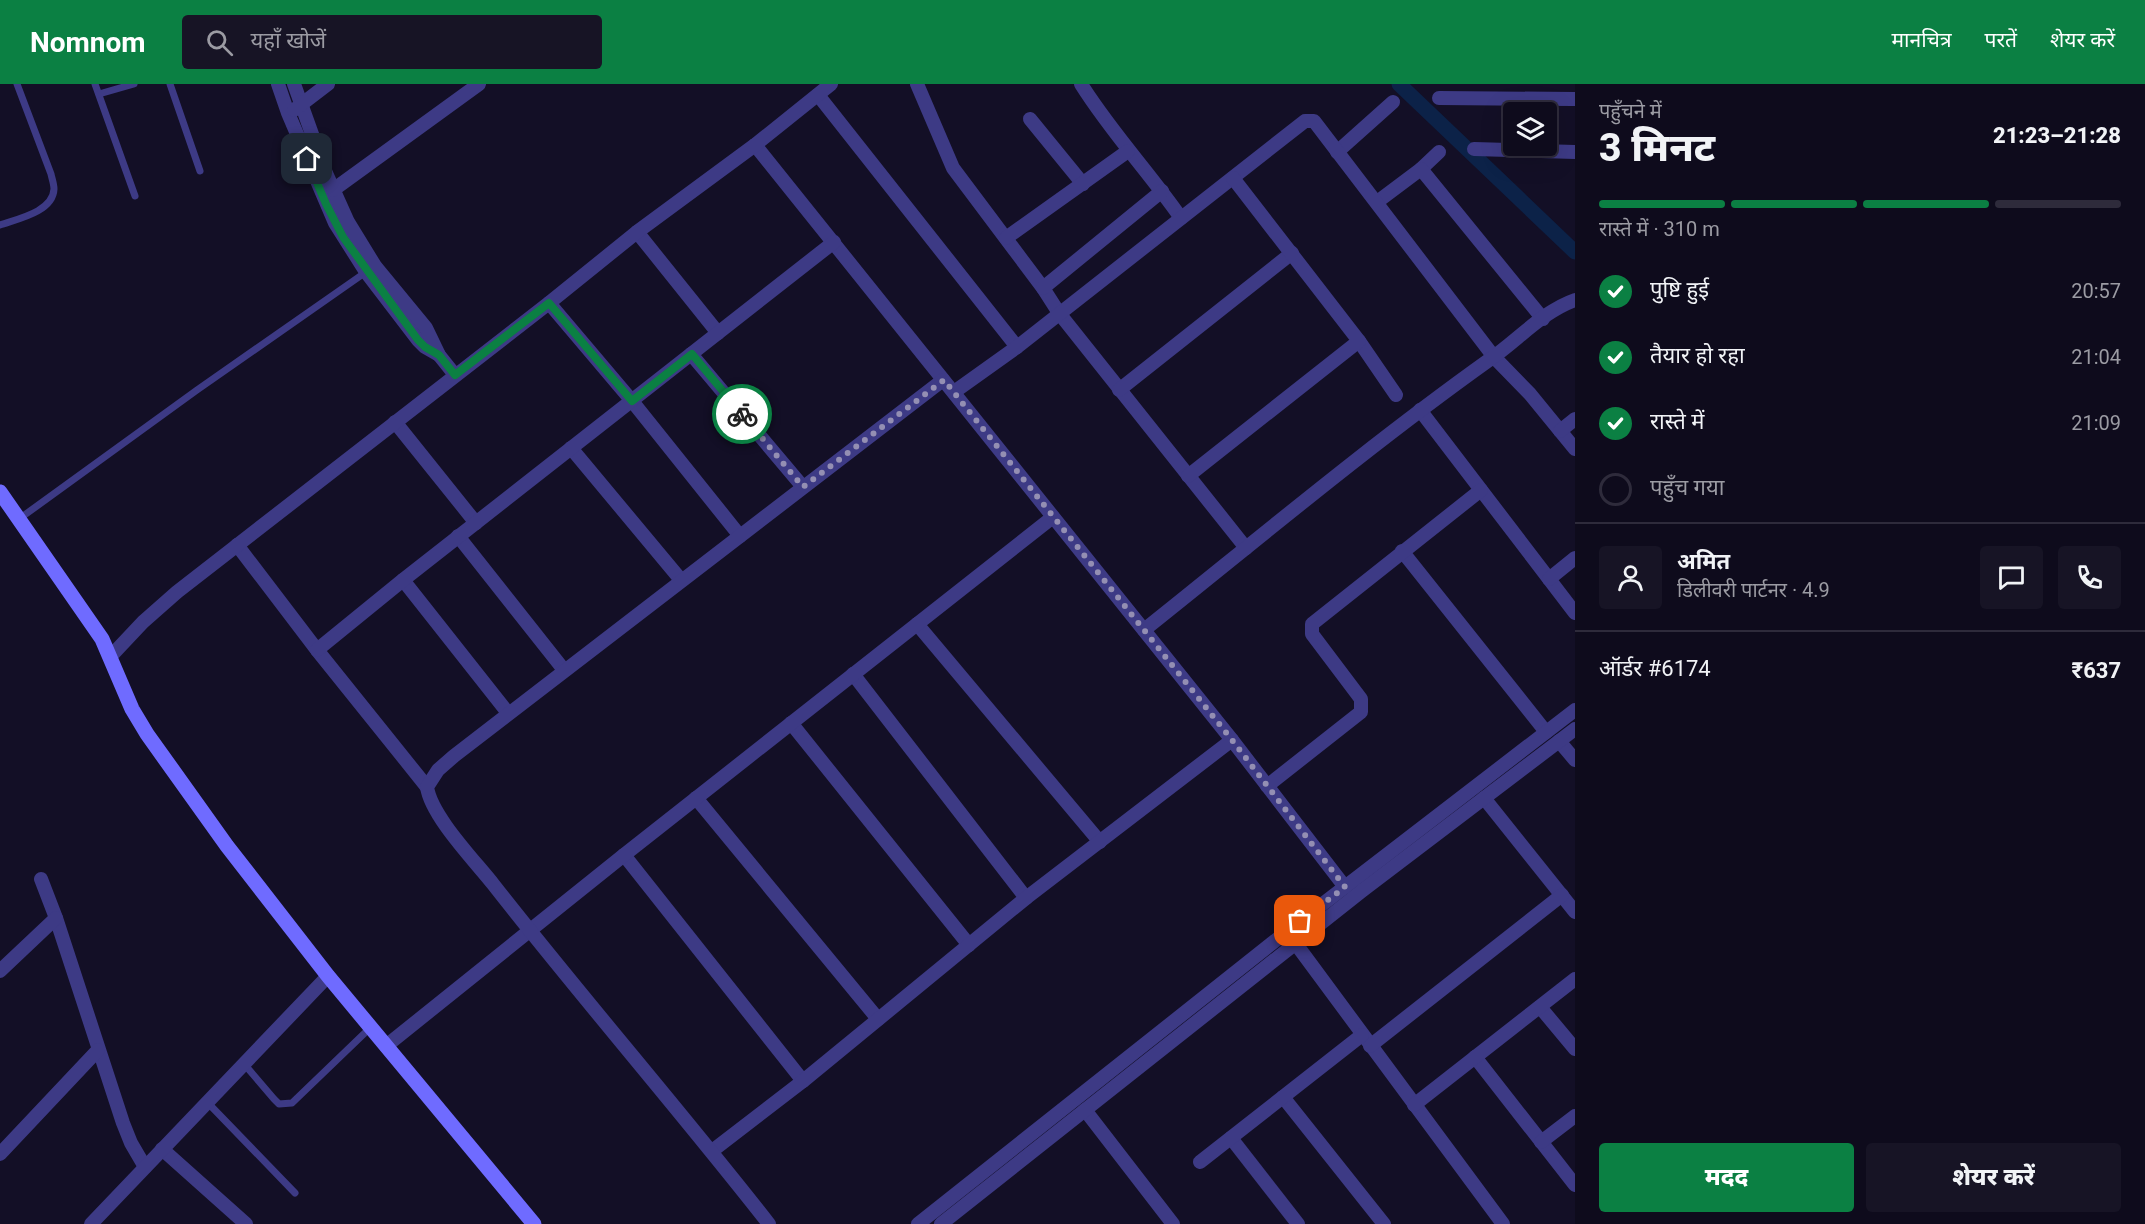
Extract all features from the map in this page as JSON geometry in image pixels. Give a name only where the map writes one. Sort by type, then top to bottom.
[{"type":"street","points":[[278,84],[335,223],[366,272],[418,340],[439,355]]},
{"type":"street","points":[[294,84],[300,106],[333,190],[358,241],[375,266],[426,328],[439,355],[455,375]]},
{"type":"street","points":[[288,113],[328,84]]},
{"type":"street","points":[[333,190],[479,84]]},
{"type":"street","points":[[111,656],[143,622],[177,592],[637,232],[755,145],[831,84]]},
{"type":"street","points":[[917,84],[953,168],[1043,288],[1059,313],[1246,548]]},
{"type":"street","points":[[1081,84],[1128,151],[1162,191],[1181,218]]},
{"type":"street","points":[[818,95],[1017,347]]},
{"type":"street","points":[[1439,98],[1575,99]]},
{"type":"street","points":[[1336,152],[1393,102]]},
{"type":"street","points":[[1030,119],[1083,184]]},
{"type":"street","points":[[954,392],[1017,347],[1305,121],[1314,121],[1494,357],[1530,394],[1575,449]]},
{"type":"street","points":[[755,145],[1232,740],[1345,887]]},
{"type":"street","points":[[1474,149],[1575,152]]},
{"type":"street","points":[[1006,238],[1128,151]]},
{"type":"street","points":[[1377,202],[1439,153]]},
{"type":"street","points":[[1421,169],[1543,319]]},
{"type":"street","points":[[1233,178],[1359,341],[1396,395]]},
{"type":"street","points":[[1043,288],[1162,191]]},
{"type":"street","points":[[637,232],[718,333]]},
{"type":"street","points":[[317,650],[458,536],[834,242]]},
{"type":"street","points":[[1119,390],[1292,253]]},
{"type":"street","points":[[1144,630],[1420,410],[1543,319],[1575,300]]},
{"type":"street","points":[[549,303],[632,401],[740,536]]},
{"type":"street","points":[[1188,476],[1359,341]]},
{"type":"street","points":[[692,354],[803,487]]},
{"type":"street","points":[[427,787],[438,770],[508,713],[944,380]]},
{"type":"street","points":[[1420,410],[1575,613]]},
{"type":"street","points":[[1560,431],[1575,419]]},
{"type":"street","points":[[395,422],[476,523]]},
{"type":"street","points":[[572,448],[681,580]]},
{"type":"street","points":[[1267,786],[1360,712],[1362,706],[1361,699],[1312,634],[1312,624],[1481,490]]},
{"type":"street","points":[[0,492],[102,639],[132,709],[147,734],[227,846],[328,976],[534,1224]]},
{"type":"street","points":[[386,1046],[529,930],[1053,517]]},
{"type":"street","points":[[458,536],[564,670]]},
{"type":"street","points":[[237,545],[317,650],[427,787],[429,797],[442,819],[529,930],[712,1151],[769,1224]]},
{"type":"street","points":[[1402,551],[1546,732]]},
{"type":"street","points":[[1548,579],[1575,558]]},
{"type":"street","points":[[403,580],[508,713]]},
{"type":"street","points":[[917,624],[1100,842]]},
{"type":"street","points":[[853,674],[1026,898]]},
{"type":"street","points":[[918,1224],[1345,887],[1575,710]]},
{"type":"street","points":[[791,723],[969,945]]},
{"type":"street","points":[[941,1224],[1363,890],[1575,729]]},
{"type":"street","points":[[712,1151],[802,1081],[1026,898],[1232,740]]},
{"type":"street","points":[[1559,741],[1575,760]]},
{"type":"street","points":[[696,798],[878,1019]]},
{"type":"street","points":[[1484,798],[1575,912]]},
{"type":"street","points":[[624,855],[802,1081]]},
{"type":"street","points":[[42,879],[131,1143],[145,1167]]},
{"type":"street","points":[[1200,1162],[1283,1097],[1366,1041],[1562,895]]},
{"type":"street","points":[[0,971],[56,918]]},
{"type":"street","points":[[1296,944],[1503,1224]]},
{"type":"street","points":[[91,1224],[328,976]]},
{"type":"street","points":[[1414,1105],[1575,979]]},
{"type":"street","points":[[1540,1007],[1575,1049]]},
{"type":"street","points":[[0,1154],[98,1050]]},
{"type":"street","points":[[1475,1057],[1575,1185]]},
{"type":"street","points":[[1283,1097],[1384,1224]]},
{"type":"street","points":[[1085,1110],[1173,1224]]},
{"type":"street","points":[[1541,1142],[1575,1116]]},
{"type":"street","points":[[1231,1138],[1298,1224]]},
{"type":"street","points":[[162,1149],[246,1224]]},
{"type":"lane","points":[[0,225],[46,205],[52,198],[54,189],[51,174],[17,84]]},
{"type":"lane","points":[[95,84],[135,196]]},
{"type":"lane","points":[[99,94],[134,84]]},
{"type":"lane","points":[[170,84],[200,171]]},
{"type":"lane","points":[[19,520],[188,397],[366,272]]},
{"type":"lane","points":[[245,1065],[279,1104],[292,1103],[371,1027]]},
{"type":"lane","points":[[208,1103],[295,1193]]},
{"type":"waterway","points":[[1399,84],[1575,252]]},
{"type":"way so far","points":[[742,414],[803,487],[944,380],[1232,740],[1345,887],[1300,921]]},
{"type":"route","points":[[307,159],[335,223],[366,272],[418,340],[439,355],[455,375],[549,303],[632,401],[692,354],[742,414]]}]
